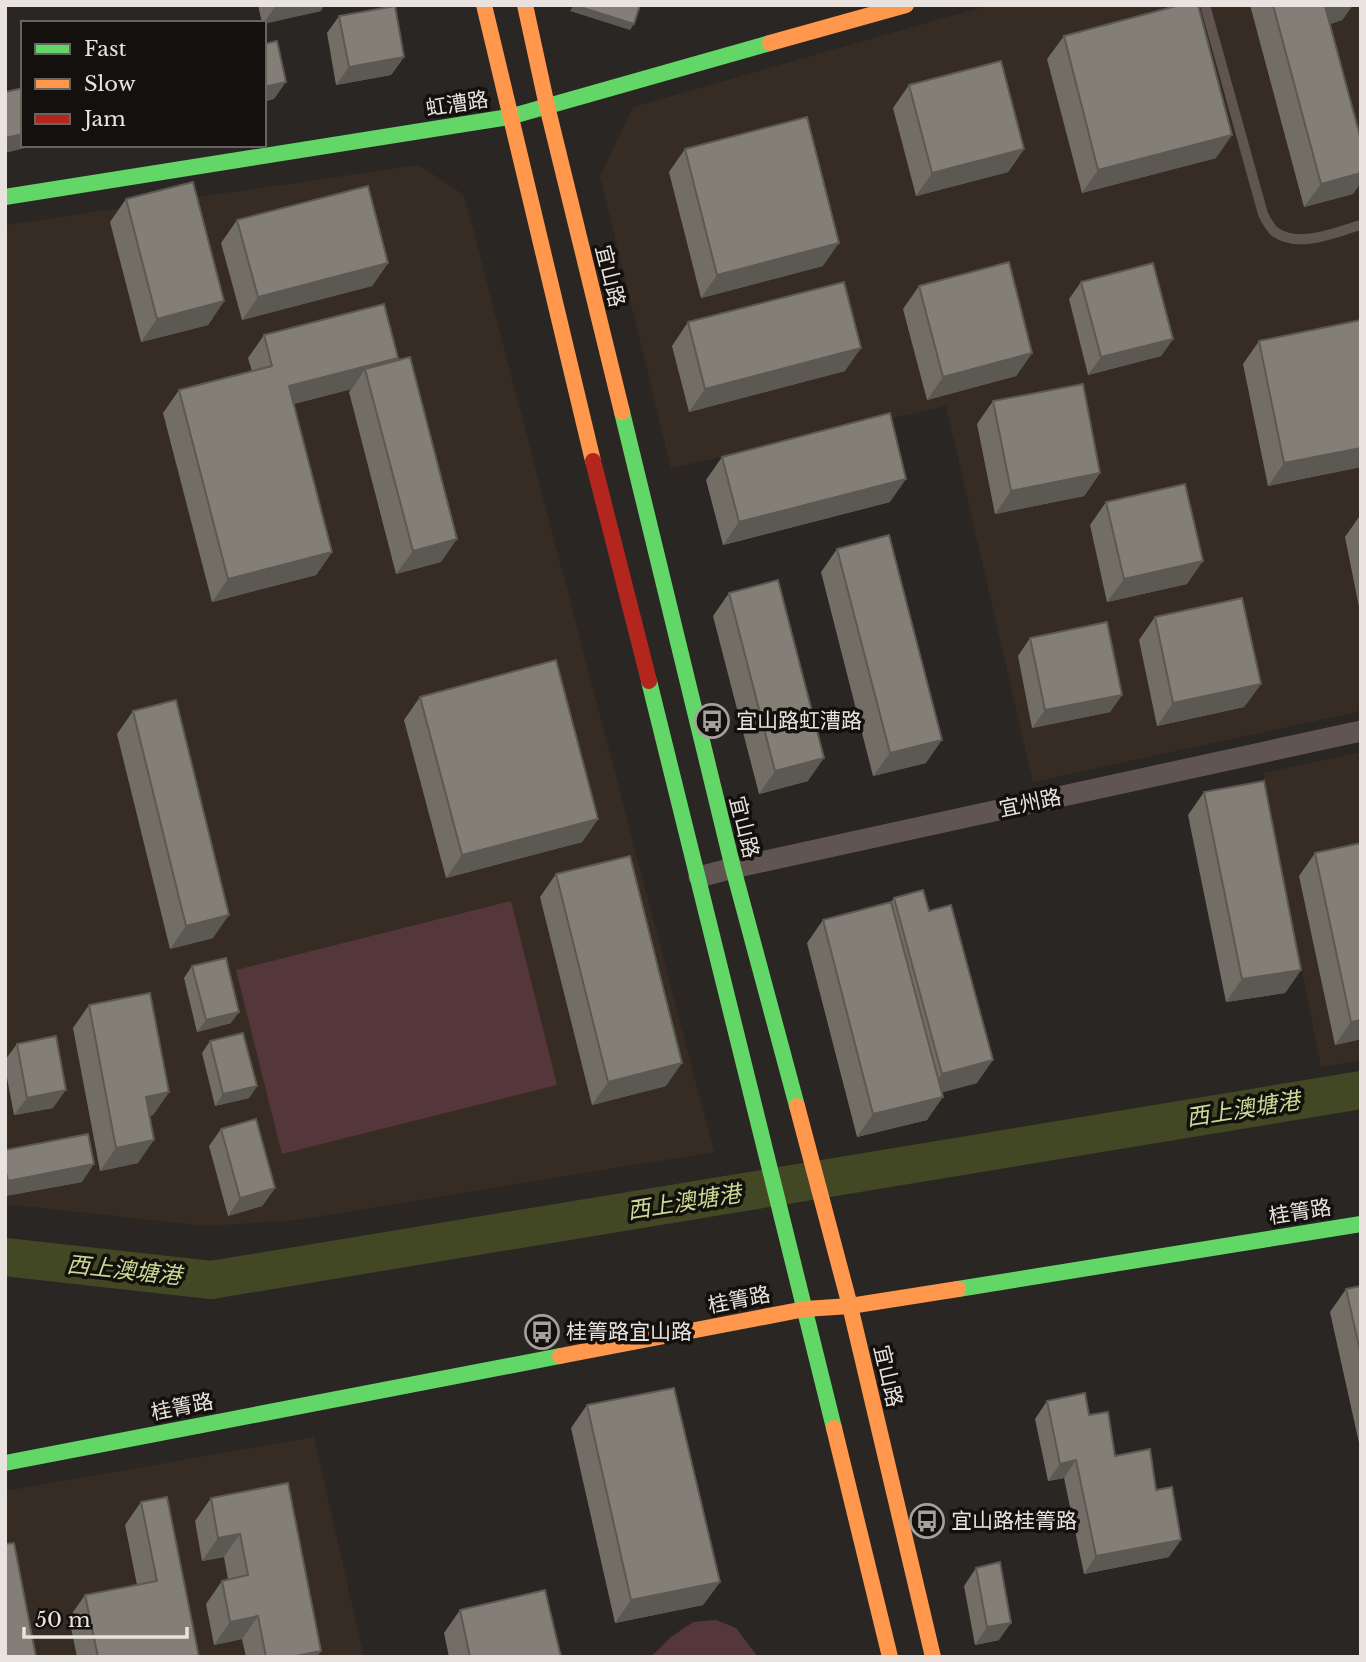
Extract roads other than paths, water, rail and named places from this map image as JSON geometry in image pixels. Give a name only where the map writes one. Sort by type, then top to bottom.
[{"type":"main road","points":[[484,5],[602,499],[699,877],[890,1657]]},
{"type":"main road","name":"宜山路","points":[[525,5],[547,106],[733,868],[850,1306],[933,1657]]},
{"type":"main road","name":"虹漕路","points":[[5,197],[509,117],[906,5]]},
{"type":"main road","name":"桂箐路","points":[[5,1463],[805,1309],[850,1306],[1361,1224]]},
{"type":"street","name":"宜州路","points":[[699,877],[1361,732]]},
{"type":"lane","points":[[1205,5],[1263,214],[1273,230],[1289,238],[1304,240],[1361,225]]},
{"type":"waterway","name":"西上澳塘港","points":[[5,1257],[211,1280],[1361,1090]]},
{"type":"place","name":"宜山路虹漕路","points":[[712,721]]},
{"type":"place","name":"桂箐路宜山路","points":[[542,1332]]},
{"type":"place","name":"宜山路桂箐路","points":[[927,1521]]}]
